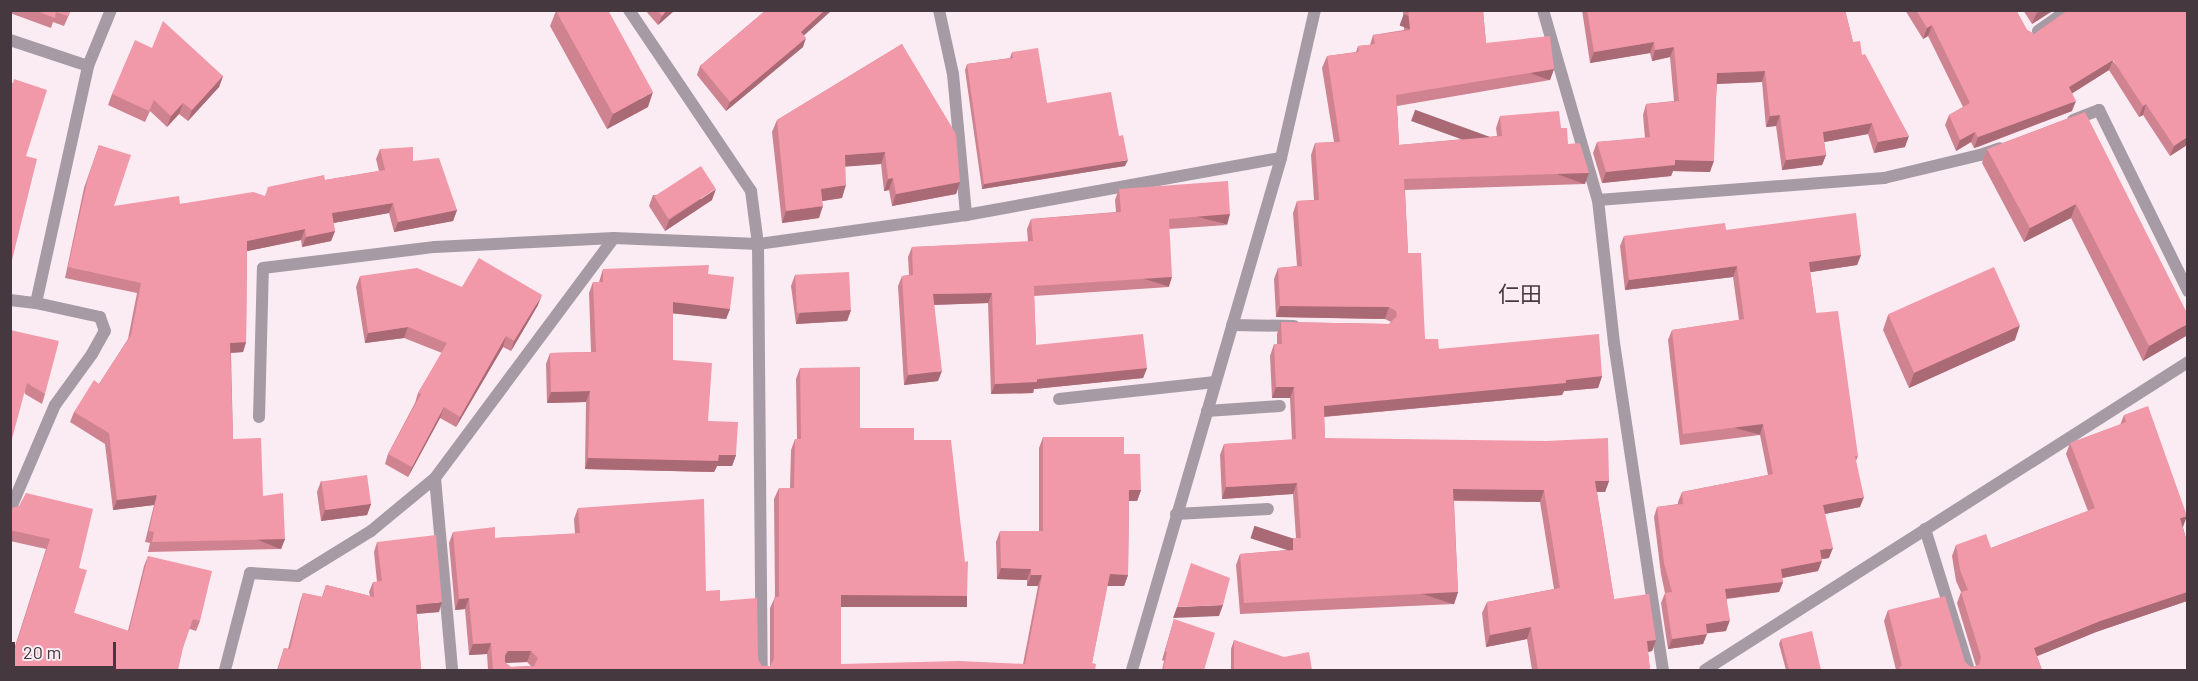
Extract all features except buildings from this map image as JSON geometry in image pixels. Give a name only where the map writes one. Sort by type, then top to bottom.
[{"type":"street","points":[[36,303],[88,66],[111,10]]},
{"type":"street","points":[[629,10],[751,191],[758,244],[762,670]]},
{"type":"street","points":[[939,10],[953,74],[966,215]]},
{"type":"street","points":[[1132,670],[1281,158],[1315,10]]},
{"type":"street","points":[[1543,10],[1598,200],[1614,343],[1663,670]]},
{"type":"street","points":[[2024,28],[2030,36],[2068,10]]},
{"type":"street","points":[[10,40],[88,66]]},
{"type":"street","points":[[2055,127],[2098,110],[2187,291]]},
{"type":"street","points":[[1598,200],[1884,178],[1980,155],[2012,143]]},
{"type":"street","points":[[259,417],[262,268],[435,247],[614,238],[758,244],[966,215],[1281,158]]},
{"type":"street","points":[[225,670],[249,573],[298,576],[371,531],[435,478],[614,238]]},
{"type":"street","points":[[10,300],[36,303],[100,317],[105,331],[92,354],[56,405],[10,510]]},
{"type":"street","points":[[1232,326],[1303,326]]},
{"type":"street","points":[[1705,670],[2187,362]]},
{"type":"street","points":[[1059,399],[1215,382]]},
{"type":"street","points":[[1207,411],[1280,406]]},
{"type":"street","points":[[435,478],[452,670]]},
{"type":"street","points":[[1176,514],[1268,509]]},
{"type":"street","points":[[1925,530],[1969,670]]},
{"type":"district","name":"仁田","points":[[1520,294]]}]
